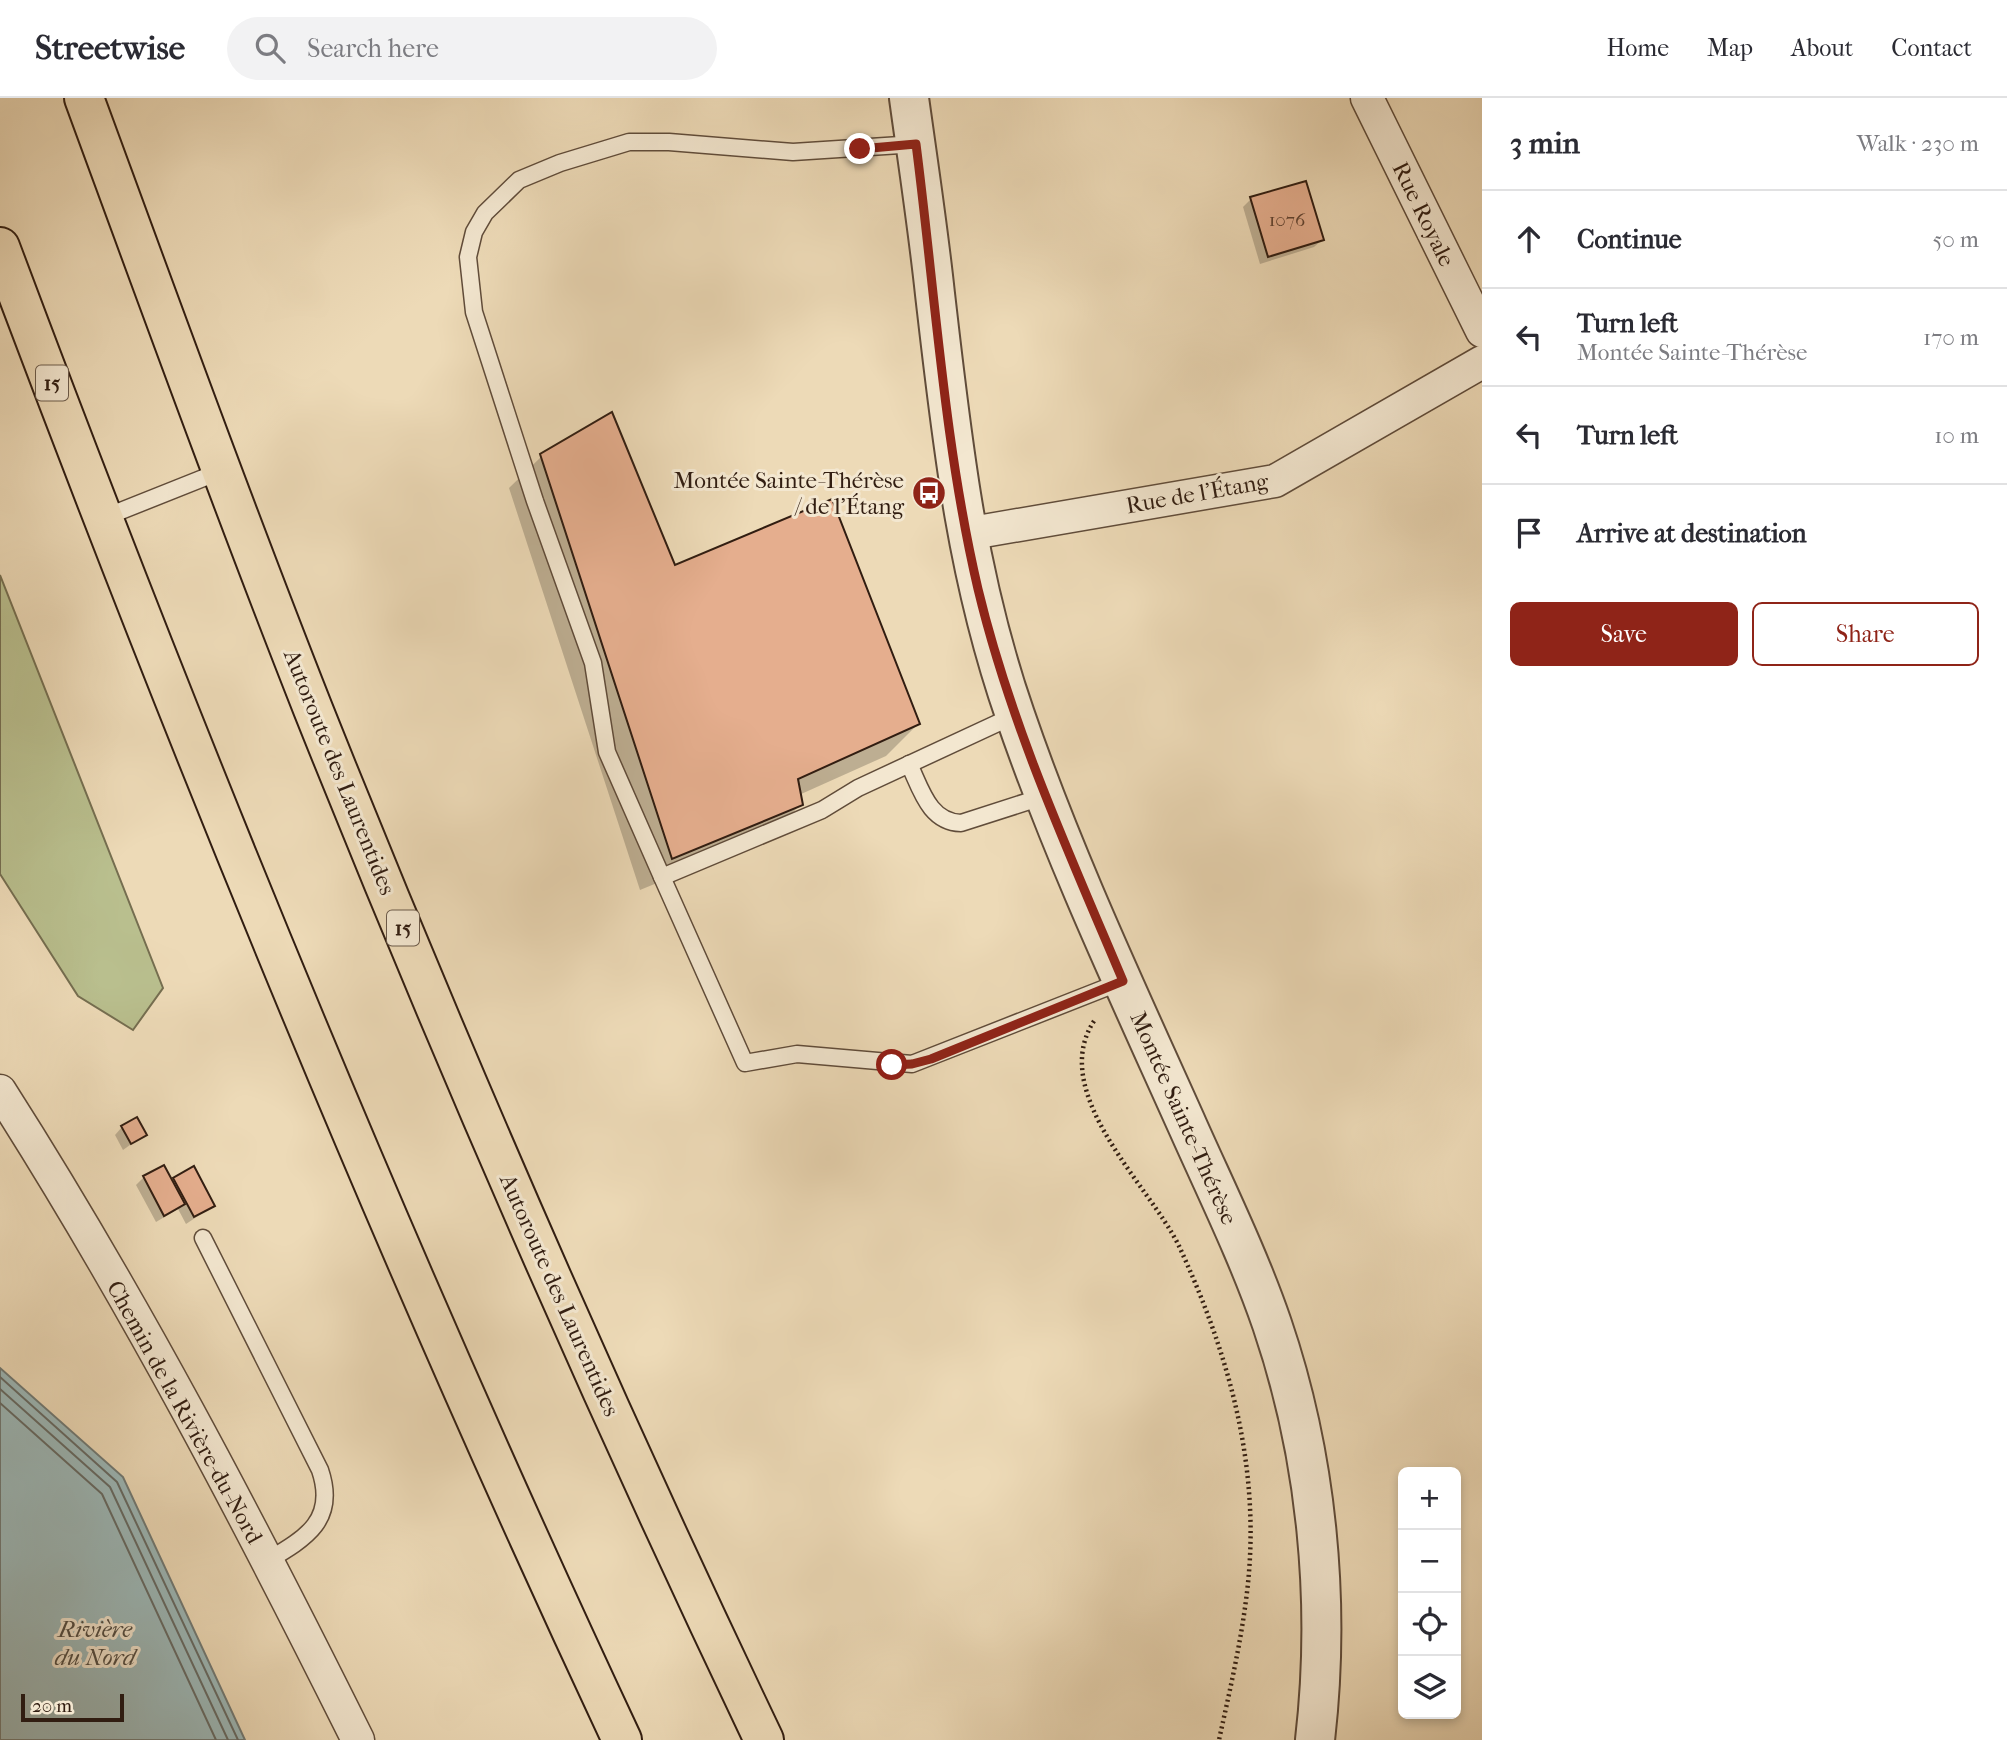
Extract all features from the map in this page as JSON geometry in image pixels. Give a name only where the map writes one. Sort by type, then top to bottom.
[{"type":"highway","name":"Autoroute des Laurentides","points":[[84,98],[220,471],[314,711],[507,1176],[598,1383],[764,1740]]},
{"type":"highway","name":"15","points":[[0,247],[189,739],[408,1264],[622,1740]]},
{"type":"street","name":"Montée Sainte-Thérèse","points":[[909,98],[954,466],[966,534],[989,633],[1045,796],[1257,1285],[1294,1402],[1308,1475],[1321,1587],[1321,1670],[1315,1740]]},
{"type":"street","name":"Rue Royale","points":[[1367,98],[1482,331]]},
{"type":"street","name":"Rue de l'Étang","points":[[966,534],[1275,481],[1482,362]]},
{"type":"street","name":"Chemin de la Rivière-du-Nord","points":[[0,1091],[158,1360],[267,1561],[358,1740]]},
{"type":"lane","points":[[916,144],[793,152],[669,142],[628,142],[529,174],[504,192],[474,232],[468,257],[474,312],[535,501],[593,663],[607,752],[745,1063],[797,1054],[912,1064],[1123,981]]},
{"type":"lane","points":[[103,518],[220,471]]},
{"type":"lane","points":[[663,877],[822,810],[858,788],[1015,715]]},
{"type":"lane","points":[[909,764],[934,812],[954,823],[1045,796]]},
{"type":"lane","points":[[202,1238],[320,1470],[327,1491],[326,1506],[308,1534],[267,1561]]},
{"type":"path","name":"Montée Sainte-Thérèse","points":[[1099,1015],[1087,1034],[1083,1050],[1083,1070],[1095,1111],[1119,1157],[1170,1228],[1213,1327],[1230,1374],[1248,1486],[1250,1553],[1247,1599],[1219,1740]]},
{"type":"green space","points":[[0,575],[163,988],[133,1030],[78,996],[0,874]]},
{"type":"water","name":"Rivière du Nord","points":[[0,1368],[123,1477],[245,1740],[0,1740]]},
{"type":"building","points":[[1306,181],[1324,240],[1268,257],[1250,197]]},
{"type":"building","points":[[612,412],[675,565],[832,499],[920,724],[798,779],[803,805],[672,859],[540,454]]},
{"type":"building","points":[[137,1117],[147,1135],[131,1144],[121,1126]]},
{"type":"building","points":[[164,1165],[185,1204],[164,1216],[143,1176]]},
{"type":"building","points":[[194,1166],[215,1206],[194,1217],[173,1178]]},
{"type":"place","name":"Montée Sainte-Thérèse / de l'Étang","points":[[929,493]]},
{"type":"route","points":[[860,149],[916,144],[957,488],[978,590],[1015,715],[1053,817],[1123,981],[931,1059],[892,1065]]}]
